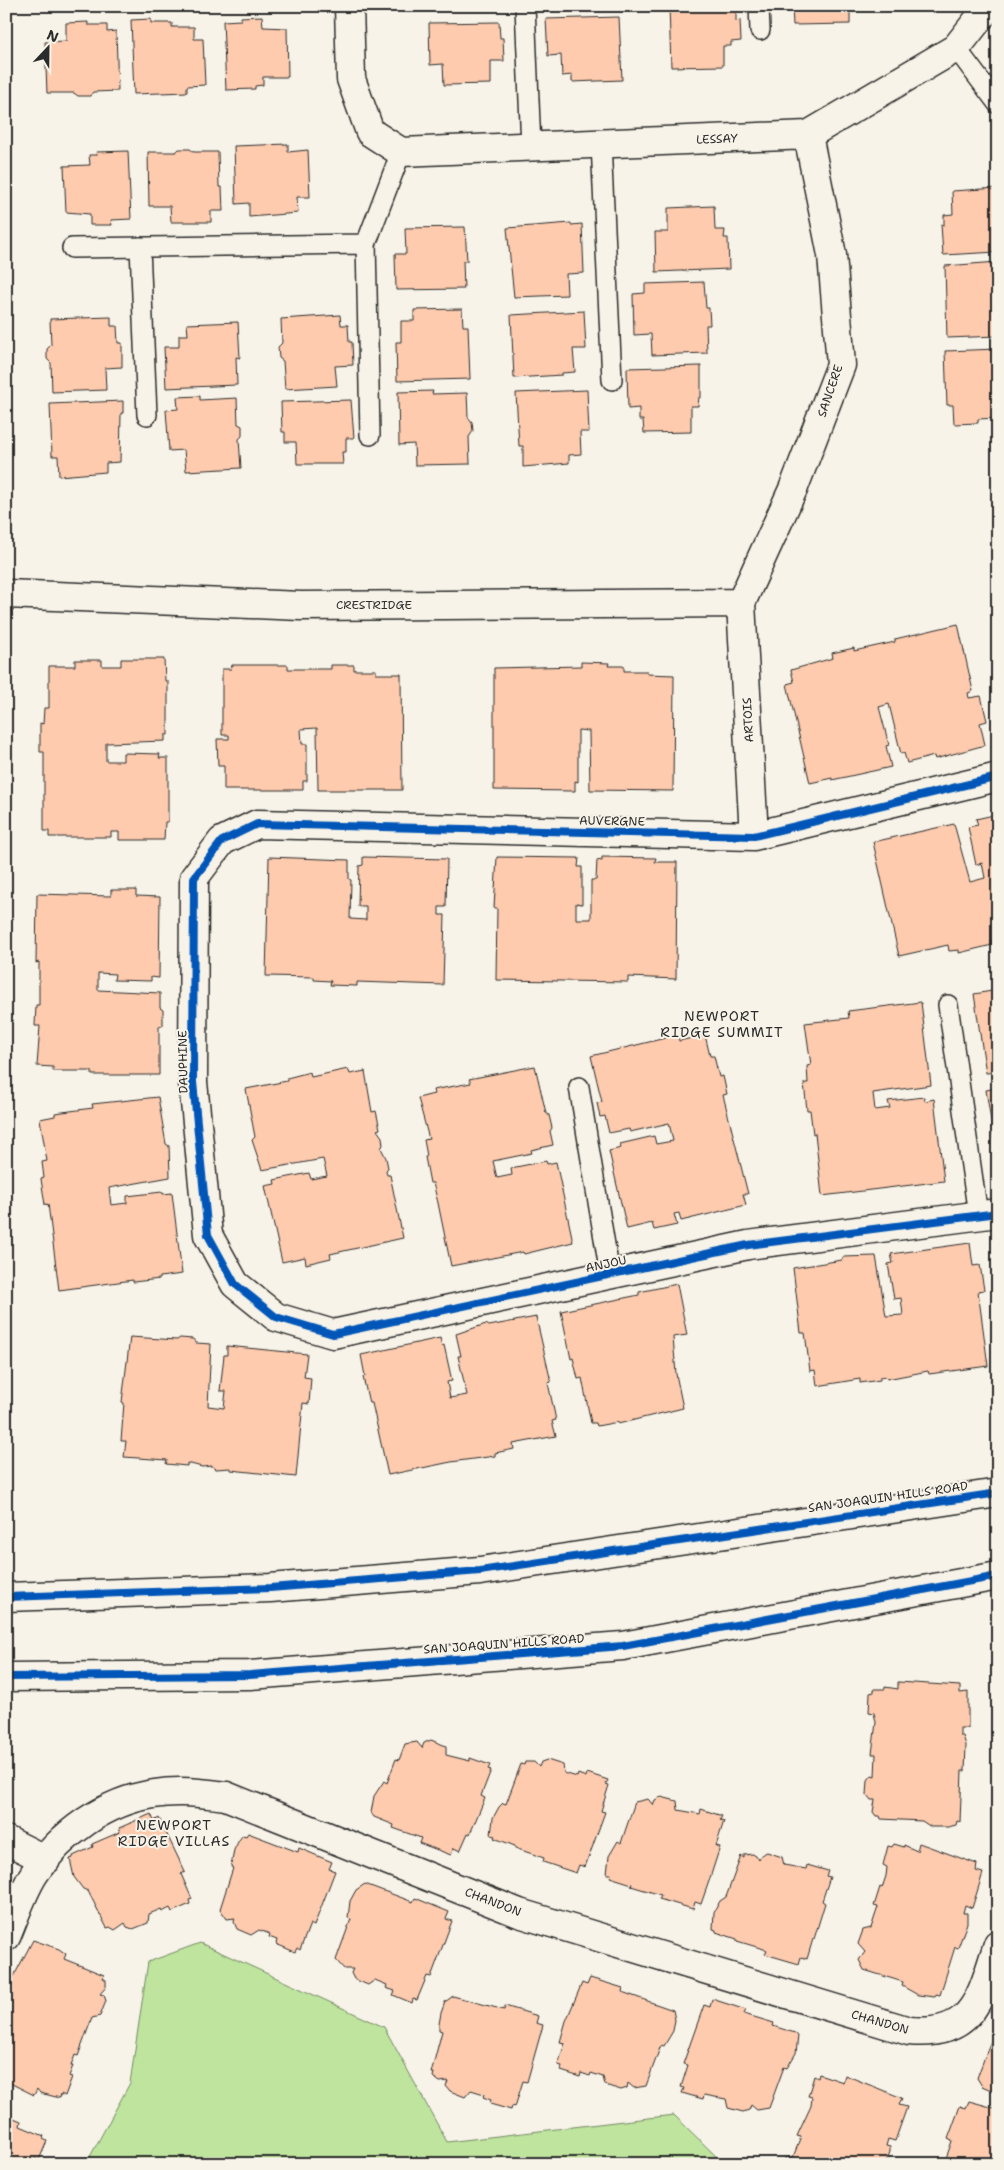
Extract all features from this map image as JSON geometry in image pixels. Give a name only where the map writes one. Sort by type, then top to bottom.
[{"type":"street","points":[[349,6],[351,80],[370,132],[401,152]]},
{"type":"street","name":"LESSAY","points":[[401,152],[808,135],[956,48],[989,6]]},
{"type":"street","name":"SANCERE","points":[[741,603],[794,486],[841,365],[832,255],[808,135]]},
{"type":"street","name":"CRESTRIDGE","points":[[6,594],[301,606],[741,603]]},
{"type":"street","name":"ARTOIS","points":[[741,603],[754,836]]},
{"type":"street","name":"AUVERGNE","points":[[222,841],[257,824],[754,836],[998,777]]},
{"type":"street","name":"DAUPHINE","points":[[222,841],[194,878],[193,1082],[208,1235],[235,1284]]},
{"type":"street","name":"ANJOU","points":[[235,1284],[276,1317],[333,1334],[748,1245],[988,1214]]},
{"type":"street","name":"SAN JOAQUIN HILLS ROAD","points":[[6,1597],[270,1588],[480,1570],[998,1493]]},
{"type":"street","name":"SAN JOAQUIN HILLS ROAD","points":[[6,1677],[250,1675],[624,1646],[998,1576]]},
{"type":"street","name":"CHANDON","points":[[6,1937],[16,1886],[46,1860],[57,1846],[86,1822],[118,1804],[153,1794],[190,1791],[226,1796],[519,1913],[909,2031],[931,2033],[948,2029],[966,2017],[980,1998],[998,1944]]},
{"type":"street","points":[[6,1840],[46,1860]]},
{"type":"lane","points":[[525,6],[531,147]]},
{"type":"lane","points":[[759,6],[760,30]]},
{"type":"lane","points":[[956,48],[998,104]]},
{"type":"lane","points":[[602,144],[612,380]]},
{"type":"lane","points":[[370,435],[366,242],[401,152]]},
{"type":"lane","points":[[72,248],[366,244],[366,242]]},
{"type":"lane","points":[[140,247],[147,415]]},
{"type":"lane","points":[[948,1005],[988,1214]]},
{"type":"lane","points":[[579,1087],[610,1275]]},
{"type":"green space","points":[[200,1943],[384,2027],[447,2142],[674,2115],[724,2164],[86,2164],[130,2083],[148,1962]]},
{"type":"building","points":[[557,6],[581,6],[581,8],[557,9]]},
{"type":"building","points":[[669,6],[736,6],[736,21],[740,20],[741,41],[731,42],[731,46],[723,46],[723,66],[671,67]]},
{"type":"building","points":[[792,6],[850,6],[850,24],[793,25]]},
{"type":"building","points":[[262,16],[263,27],[287,28],[288,77],[263,77],[263,85],[255,86],[255,89],[226,90],[223,21],[241,20],[241,17]]},
{"type":"building","points":[[619,17],[622,80],[572,82],[572,75],[562,76],[561,55],[548,56],[546,19]]},
{"type":"building","points":[[151,19],[151,23],[172,23],[172,27],[194,27],[194,39],[203,39],[205,85],[187,86],[187,92],[134,94],[131,20]]},
{"type":"building","points":[[88,22],[88,25],[107,25],[107,32],[116,31],[118,91],[93,92],[90,96],[78,96],[74,93],[47,93],[45,42],[66,41],[66,23]]},
{"type":"building","points":[[499,22],[500,38],[503,38],[504,61],[491,61],[491,84],[444,85],[443,64],[430,65],[429,23]]},
{"type":"building","points":[[288,144],[288,152],[308,150],[310,197],[297,197],[298,213],[249,217],[249,203],[236,204],[234,146]]},
{"type":"building","points":[[179,149],[190,149],[194,152],[218,152],[219,187],[222,187],[223,211],[211,211],[211,222],[171,222],[170,206],[149,206],[148,152],[176,152]]},
{"type":"building","points":[[128,151],[131,219],[111,220],[112,225],[90,225],[90,214],[66,212],[64,166],[90,165],[89,155],[97,155],[96,152]]},
{"type":"building","points":[[998,188],[998,252],[943,255],[941,224],[944,225],[944,215],[953,214],[952,191]]},
{"type":"building","points":[[714,206],[715,230],[725,230],[724,238],[728,238],[729,269],[656,272],[655,232],[668,232],[668,208]]},
{"type":"building","points":[[571,223],[571,225],[582,224],[584,273],[566,274],[567,295],[514,297],[507,228]]},
{"type":"building","points":[[465,227],[467,261],[463,261],[464,289],[396,290],[395,254],[406,254],[405,228]]},
{"type":"building","points":[[998,262],[998,336],[947,338],[945,266]]},
{"type":"building","points":[[704,282],[706,308],[709,308],[710,325],[706,325],[707,353],[652,355],[651,334],[634,335],[633,294],[645,293],[645,284]]},
{"type":"building","points":[[462,309],[463,326],[468,326],[470,379],[397,381],[396,342],[401,342],[401,321],[414,321],[414,310]]},
{"type":"building","points":[[584,311],[586,349],[573,349],[575,372],[562,373],[562,375],[514,378],[511,315]]},
{"type":"building","points":[[340,315],[341,325],[348,325],[349,342],[352,342],[353,365],[335,366],[337,386],[285,389],[283,361],[279,358],[278,347],[282,343],[281,319]]},
{"type":"building","points":[[111,317],[111,326],[117,326],[118,343],[122,343],[122,367],[105,368],[106,390],[52,392],[51,363],[47,359],[47,349],[51,345],[50,319]]},
{"type":"building","points":[[238,322],[240,358],[236,357],[237,385],[166,388],[164,347],[179,347],[179,335],[188,335],[187,324]]},
{"type":"building","points":[[998,349],[998,418],[978,419],[978,423],[954,424],[953,405],[947,405],[945,351]]},
{"type":"building","points":[[701,366],[701,397],[699,397],[698,406],[691,406],[691,432],[644,433],[643,420],[639,420],[639,408],[628,409],[627,368]]},
{"type":"building","points":[[587,390],[589,432],[580,432],[581,454],[569,455],[569,463],[523,467],[523,446],[519,446],[516,393]]},
{"type":"building","points":[[433,391],[432,394],[467,393],[468,417],[472,422],[473,431],[469,437],[470,464],[415,465],[414,444],[399,445],[398,392]]},
{"type":"building","points":[[200,396],[200,400],[237,398],[238,424],[242,426],[242,436],[239,439],[241,468],[186,471],[184,450],[169,451],[166,410],[178,409],[177,397]]},
{"type":"building","points":[[351,400],[354,438],[346,438],[346,452],[342,452],[343,464],[297,464],[296,442],[285,442],[285,432],[282,432],[281,402]]},
{"type":"building","points":[[123,401],[120,462],[106,463],[106,472],[59,476],[58,456],[52,456],[50,404]]},
{"type":"building","points":[[958,624],[973,691],[968,693],[969,698],[981,696],[987,721],[980,723],[985,745],[935,759],[934,756],[907,763],[904,753],[901,754],[889,704],[879,707],[889,745],[886,746],[891,767],[810,783],[787,684],[794,682],[791,670],[833,658],[832,653],[854,648],[854,651],[895,642],[895,639]]},
{"type":"building","points":[[121,659],[164,659],[165,681],[168,681],[168,735],[165,735],[165,741],[106,743],[106,761],[123,761],[123,753],[160,754],[159,758],[168,758],[168,822],[165,822],[164,840],[119,840],[119,832],[111,832],[111,837],[49,837],[49,831],[44,831],[44,752],[40,752],[40,723],[43,724],[44,708],[49,708],[49,666],[75,666],[75,660],[102,660],[102,666],[121,666]]},
{"type":"building","points":[[581,662],[609,663],[608,666],[624,666],[624,671],[647,671],[647,674],[674,675],[673,791],[590,790],[589,731],[578,730],[578,782],[575,781],[575,791],[494,790],[494,668],[581,666]]},
{"type":"building","points":[[232,665],[288,665],[288,669],[331,669],[331,665],[354,665],[354,670],[376,670],[376,674],[401,674],[402,790],[318,790],[317,728],[301,729],[302,744],[307,744],[307,781],[303,781],[303,790],[224,790],[224,766],[218,766],[217,739],[229,739],[229,735],[222,735],[222,669],[231,669]]},
{"type":"building","points":[[998,814],[998,939],[991,941],[992,945],[959,953],[959,950],[949,951],[948,945],[899,956],[873,842],[954,824],[970,882],[985,878],[982,863],[976,865],[968,827],[978,825],[976,819]]},
{"type":"building","points":[[269,857],[349,860],[349,879],[351,880],[350,919],[366,920],[366,906],[358,906],[359,866],[363,865],[363,857],[447,859],[446,907],[439,907],[439,915],[445,915],[443,985],[357,982],[357,986],[330,985],[331,981],[314,980],[314,977],[266,976]]},
{"type":"building","points":[[497,857],[579,858],[578,867],[582,867],[582,904],[576,903],[576,919],[591,919],[591,880],[596,880],[597,860],[602,861],[602,857],[656,858],[655,862],[677,862],[676,979],[628,977],[628,982],[496,980],[497,908],[494,908]]},
{"type":"building","points":[[111,890],[136,890],[136,896],[160,897],[159,978],[151,977],[151,981],[114,980],[115,974],[98,973],[98,990],[160,993],[163,1025],[159,1027],[159,1075],[92,1075],[92,1071],[53,1071],[53,1067],[37,1066],[40,1026],[35,1026],[36,1005],[39,1005],[39,962],[36,963],[37,894],[111,896]]},
{"type":"building","points":[[998,990],[998,1072],[986,1073],[974,994]]},
{"type":"building","points":[[921,1002],[931,1085],[873,1093],[875,1110],[890,1108],[888,1101],[924,1097],[925,1101],[934,1099],[944,1181],[822,1196],[815,1133],[813,1134],[810,1110],[807,1110],[804,1083],[808,1083],[807,1066],[811,1065],[805,1023],[849,1018],[848,1011]]},
{"type":"building","points":[[678,1035],[679,1041],[705,1035],[710,1056],[714,1056],[719,1077],[723,1076],[727,1094],[723,1095],[748,1194],[743,1194],[746,1205],[681,1221],[679,1213],[674,1214],[677,1225],[654,1230],[652,1223],[627,1229],[609,1151],[621,1148],[620,1144],[654,1136],[656,1144],[673,1141],[669,1123],[630,1132],[629,1129],[609,1133],[605,1116],[600,1117],[597,1103],[602,1102],[591,1056]]},
{"type":"building","points":[[535,1066],[546,1113],[549,1115],[552,1128],[550,1131],[553,1145],[531,1150],[532,1153],[493,1161],[497,1178],[512,1175],[511,1168],[546,1161],[547,1164],[556,1162],[573,1242],[524,1254],[523,1252],[451,1266],[433,1183],[430,1183],[424,1140],[429,1139],[418,1098],[434,1094],[433,1090],[471,1083],[469,1079]]},
{"type":"building","points":[[348,1069],[350,1074],[365,1071],[372,1112],[376,1111],[380,1129],[377,1130],[382,1137],[383,1145],[381,1148],[386,1158],[387,1175],[390,1175],[403,1238],[330,1254],[331,1258],[306,1264],[305,1257],[282,1262],[265,1186],[275,1184],[274,1180],[309,1173],[311,1179],[327,1176],[323,1159],[262,1170],[252,1140],[255,1137],[246,1089],[287,1081],[287,1078],[310,1072],[311,1077]]},
{"type":"building","points":[[998,1088],[998,1164],[986,1090]]},
{"type":"building","points":[[158,1097],[166,1144],[169,1146],[170,1177],[109,1188],[111,1205],[127,1203],[127,1196],[162,1192],[163,1194],[172,1193],[182,1274],[160,1277],[160,1279],[133,1282],[133,1280],[59,1290],[48,1204],[45,1205],[41,1179],[44,1178],[42,1162],[47,1161],[40,1119],[55,1116],[55,1113],[93,1108],[92,1104]]},
{"type":"building","points":[[970,1243],[973,1266],[980,1265],[984,1290],[978,1291],[988,1366],[929,1374],[928,1371],[887,1379],[885,1376],[880,1377],[880,1380],[860,1383],[860,1379],[817,1386],[815,1370],[810,1371],[805,1333],[801,1333],[793,1268],[842,1260],[843,1257],[876,1256],[886,1316],[903,1315],[901,1298],[894,1299],[888,1264],[893,1263],[891,1254]]},
{"type":"building","points":[[677,1284],[687,1335],[673,1337],[676,1374],[683,1408],[618,1424],[618,1422],[597,1426],[596,1423],[591,1423],[582,1378],[578,1379],[573,1358],[571,1359],[561,1311],[639,1295],[639,1292]]},
{"type":"building","points":[[536,1317],[551,1382],[548,1383],[556,1420],[552,1421],[556,1436],[513,1444],[514,1449],[495,1453],[495,1456],[451,1462],[388,1475],[372,1403],[369,1403],[363,1377],[365,1376],[361,1355],[440,1338],[442,1346],[444,1345],[452,1381],[447,1382],[450,1398],[467,1395],[458,1356],[461,1356],[456,1334],[486,1324],[489,1326]]},
{"type":"building","points":[[130,1337],[177,1340],[180,1338],[193,1339],[196,1343],[211,1344],[208,1406],[224,1408],[226,1391],[220,1391],[224,1355],[227,1355],[227,1346],[307,1354],[304,1377],[311,1378],[309,1404],[303,1403],[296,1477],[231,1470],[231,1468],[216,1469],[212,1466],[202,1467],[187,1463],[187,1466],[166,1464],[167,1460],[124,1457],[126,1441],[121,1441],[124,1403],[122,1402]]},
{"type":"building","points":[[898,1682],[960,1686],[960,1693],[968,1692],[968,1728],[960,1728],[960,1736],[963,1736],[966,1745],[965,1771],[962,1771],[960,1822],[957,1821],[956,1825],[931,1827],[922,1821],[881,1819],[880,1816],[876,1816],[873,1812],[875,1800],[871,1800],[867,1795],[868,1780],[872,1775],[875,1776],[876,1754],[872,1754],[876,1722],[874,1713],[869,1712],[870,1693],[874,1692],[874,1689],[885,1689],[885,1687],[898,1689]]},
{"type":"building","points":[[431,1740],[446,1746],[446,1755],[470,1761],[470,1758],[490,1765],[488,1769],[491,1770],[481,1796],[485,1798],[470,1834],[468,1833],[460,1851],[454,1848],[451,1855],[419,1843],[421,1838],[393,1828],[394,1825],[374,1817],[371,1813],[374,1796],[384,1781],[387,1783],[396,1759],[399,1760],[405,1744],[417,1742],[422,1748],[424,1743]]},
{"type":"building","points":[[547,1760],[563,1765],[564,1773],[577,1777],[578,1774],[586,1777],[587,1773],[608,1780],[606,1784],[609,1785],[601,1811],[605,1812],[585,1867],[579,1865],[576,1873],[543,1862],[544,1858],[515,1848],[515,1846],[491,1835],[493,1818],[499,1807],[503,1803],[506,1804],[521,1764],[534,1762],[539,1767],[541,1762]]},
{"type":"building","points":[[661,1797],[677,1801],[678,1810],[700,1814],[701,1809],[722,1816],[720,1820],[724,1821],[716,1846],[720,1847],[701,1904],[695,1902],[693,1909],[659,1899],[661,1895],[631,1886],[632,1884],[610,1877],[611,1874],[607,1874],[609,1856],[618,1841],[621,1843],[635,1802],[648,1799],[653,1805],[655,1800]]},
{"type":"building","points":[[151,1814],[154,1821],[159,1818],[185,1872],[181,1874],[192,1899],[189,1900],[190,1904],[172,1912],[170,1908],[162,1912],[161,1909],[149,1914],[148,1923],[133,1929],[127,1927],[125,1923],[115,1930],[110,1927],[107,1928],[88,1891],[83,1889],[74,1877],[70,1859],[93,1847],[92,1844],[120,1832],[119,1828]]},
{"type":"building","points":[[248,1833],[298,1852],[299,1848],[332,1862],[329,1869],[335,1871],[314,1926],[310,1924],[300,1950],[297,1948],[295,1952],[276,1944],[277,1940],[269,1937],[270,1934],[259,1930],[251,1935],[237,1929],[234,1922],[235,1918],[227,1919],[220,1909],[233,1868],[231,1867],[234,1850],[243,1835],[246,1836]]},
{"type":"building","points":[[919,1843],[977,1864],[976,1871],[983,1873],[972,1908],[965,1905],[963,1913],[967,1913],[967,1923],[958,1948],[955,1947],[940,1995],[936,1994],[935,1997],[918,1995],[902,1986],[903,1982],[864,1970],[859,1960],[865,1952],[858,1944],[863,1930],[871,1928],[878,1907],[874,1906],[886,1876],[887,1867],[883,1865],[888,1846],[892,1847],[894,1844],[904,1847],[904,1845],[917,1851]]},
{"type":"building","points":[[767,1852],[782,1857],[784,1865],[806,1869],[807,1865],[828,1871],[826,1876],[830,1877],[822,1901],[825,1903],[807,1959],[801,1957],[799,1964],[765,1954],[767,1950],[737,1941],[737,1939],[716,1932],[713,1929],[714,1912],[720,1901],[726,1897],[741,1856],[744,1858],[744,1855],[753,1854],[759,1859],[761,1855]]},
{"type":"building","points":[[365,1884],[413,1902],[415,1898],[449,1912],[446,1919],[452,1921],[431,1977],[427,1976],[417,2000],[413,1999],[412,2003],[393,1995],[395,1991],[386,1988],[387,1985],[375,1980],[368,1985],[354,1979],[351,1973],[353,1969],[344,1969],[336,1960],[351,1919],[348,1918],[350,1901],[356,1890]]},
{"type":"building","points":[[33,1940],[59,1949],[66,1954],[64,1959],[104,1975],[103,1978],[106,1980],[106,1987],[100,1994],[104,1995],[106,2001],[100,2016],[92,2018],[78,2056],[75,2055],[71,2066],[73,2066],[69,2076],[72,2077],[65,2096],[61,2094],[60,2098],[40,2093],[37,2089],[34,2095],[6,2081],[6,1991]]},
{"type":"building","points":[[590,1978],[623,1988],[622,1992],[673,2010],[675,2020],[673,2031],[664,2046],[661,2045],[646,2086],[634,2088],[628,2083],[627,2088],[621,2090],[605,2085],[603,2077],[591,2073],[590,2076],[581,2073],[580,2077],[561,2071],[562,2066],[558,2065],[565,2043],[560,2042],[566,2021],[582,1983],[587,1985]]},
{"type":"building","points":[[453,1996],[504,2010],[505,2006],[538,2016],[536,2023],[543,2025],[527,2082],[523,2081],[515,2107],[512,2106],[511,2110],[490,2104],[491,2100],[483,2097],[484,2094],[471,2090],[465,2097],[450,2091],[446,2086],[448,2081],[440,2082],[433,2077],[434,2073],[431,2073],[442,2031],[439,2030],[441,2013],[445,2002]]},
{"type":"building","points":[[712,1999],[746,2010],[744,2014],[774,2023],[773,2026],[795,2033],[798,2036],[796,2053],[787,2068],[784,2067],[769,2108],[757,2110],[751,2105],[749,2110],[743,2112],[728,2108],[726,2099],[704,2095],[703,2099],[682,2093],[684,2088],[681,2087],[688,2065],[683,2064],[704,2005],[710,2007]]},
{"type":"building","points":[[998,2013],[998,2093],[982,2086],[977,2078],[996,2027],[992,2026]]},
{"type":"building","points":[[819,2074],[843,2082],[845,2075],[902,2098],[899,2105],[907,2107],[895,2141],[888,2139],[886,2146],[890,2147],[890,2152],[885,2164],[783,2164],[785,2158],[793,2157],[801,2137],[797,2136],[811,2106],[812,2097],[808,2096],[814,2076],[818,2078]]},
{"type":"building","points":[[969,2101],[998,2109],[998,2164],[944,2164],[952,2141],[948,2139],[960,2106],[966,2108]]},
{"type":"building","points":[[6,2115],[21,2121],[20,2126],[44,2136],[43,2139],[47,2141],[39,2160],[35,2158],[33,2164],[6,2164]]},
{"type":"cycle path","points":[[998,777],[754,836],[257,824],[222,841],[194,878],[193,1082],[208,1235],[235,1284],[276,1317],[333,1334],[748,1245],[998,1213]]},
{"type":"cycle path","points":[[6,1597],[270,1588],[480,1571],[998,1493]]},
{"type":"cycle path","points":[[6,1677],[250,1675],[623,1646],[998,1576]]},
{"type":"district","name":"NEWPORT RIDGE SUMMIT","points":[[722,1024]]},
{"type":"district","name":"NEWPORT RIDGE VILLAS","points":[[174,1834]]}]
